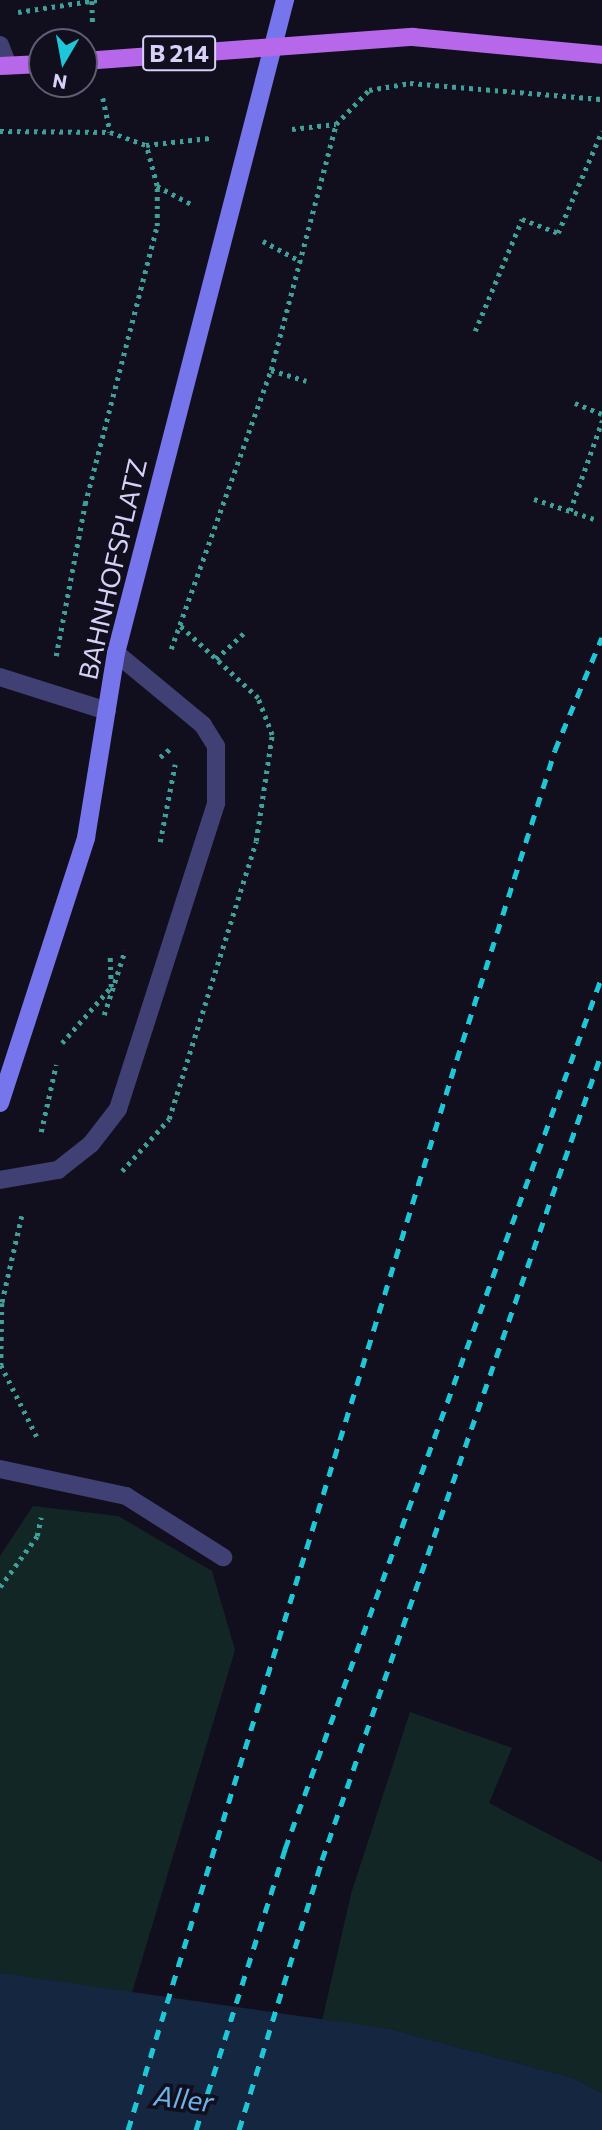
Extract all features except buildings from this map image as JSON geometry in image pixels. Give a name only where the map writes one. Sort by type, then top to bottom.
[{"type":"main road","name":"B 214","points":[[98,60],[413,37],[602,55]]},
{"type":"main road","points":[[4,66],[28,65]]},
{"type":"street","name":"BAHNHOFSPLATZ","points":[[0,1103],[86,838],[116,653],[253,133],[285,0]]},
{"type":"street","points":[[0,45],[4,66]]},
{"type":"street","points":[[0,1180],[58,1170],[91,1144],[118,1109],[216,803],[216,746],[202,725],[116,653]]},
{"type":"street","points":[[0,677],[107,710]]},
{"type":"street","points":[[0,1469],[127,1496],[223,1558]]},
{"type":"path","points":[[10,13],[97,0]]},
{"type":"path","points":[[306,381],[271,370],[336,124],[369,90],[410,83],[602,99]]},
{"type":"path","points":[[0,131],[110,132],[146,145],[253,133]]},
{"type":"path","points":[[475,331],[522,219],[558,233],[602,131]]},
{"type":"path","points":[[49,693],[85,504],[157,226],[157,186],[146,145]]},
{"type":"path","points":[[576,403],[602,414]]},
{"type":"path","points":[[570,511],[602,421]]},
{"type":"path","points":[[534,499],[594,519]]},
{"type":"path","points":[[216,659],[246,631]]},
{"type":"path","points":[[101,1026],[111,987],[110,953]]},
{"type":"path","points":[[0,1302],[37,1174],[43,1116],[62,1044],[111,987]]},
{"type":"green space","points":[[33,1506],[118,1516],[212,1571],[235,1650],[131,1996],[0,1973],[0,1556]]},
{"type":"green space","points":[[410,1712],[512,1748],[489,1803],[602,1862],[602,2093],[573,2078],[390,2029],[322,2021],[351,1894]]},
{"type":"water","name":"Aller","points":[[0,1973],[390,2029],[573,2078],[602,2093],[602,2130],[0,2130]]},
{"type":"railway","points":[[128,2130],[451,1078],[555,750],[602,637]]},
{"type":"railway","points":[[196,2130],[285,1849],[602,976]]},
{"type":"railway","points":[[239,2130],[322,1860],[602,1052]]}]
